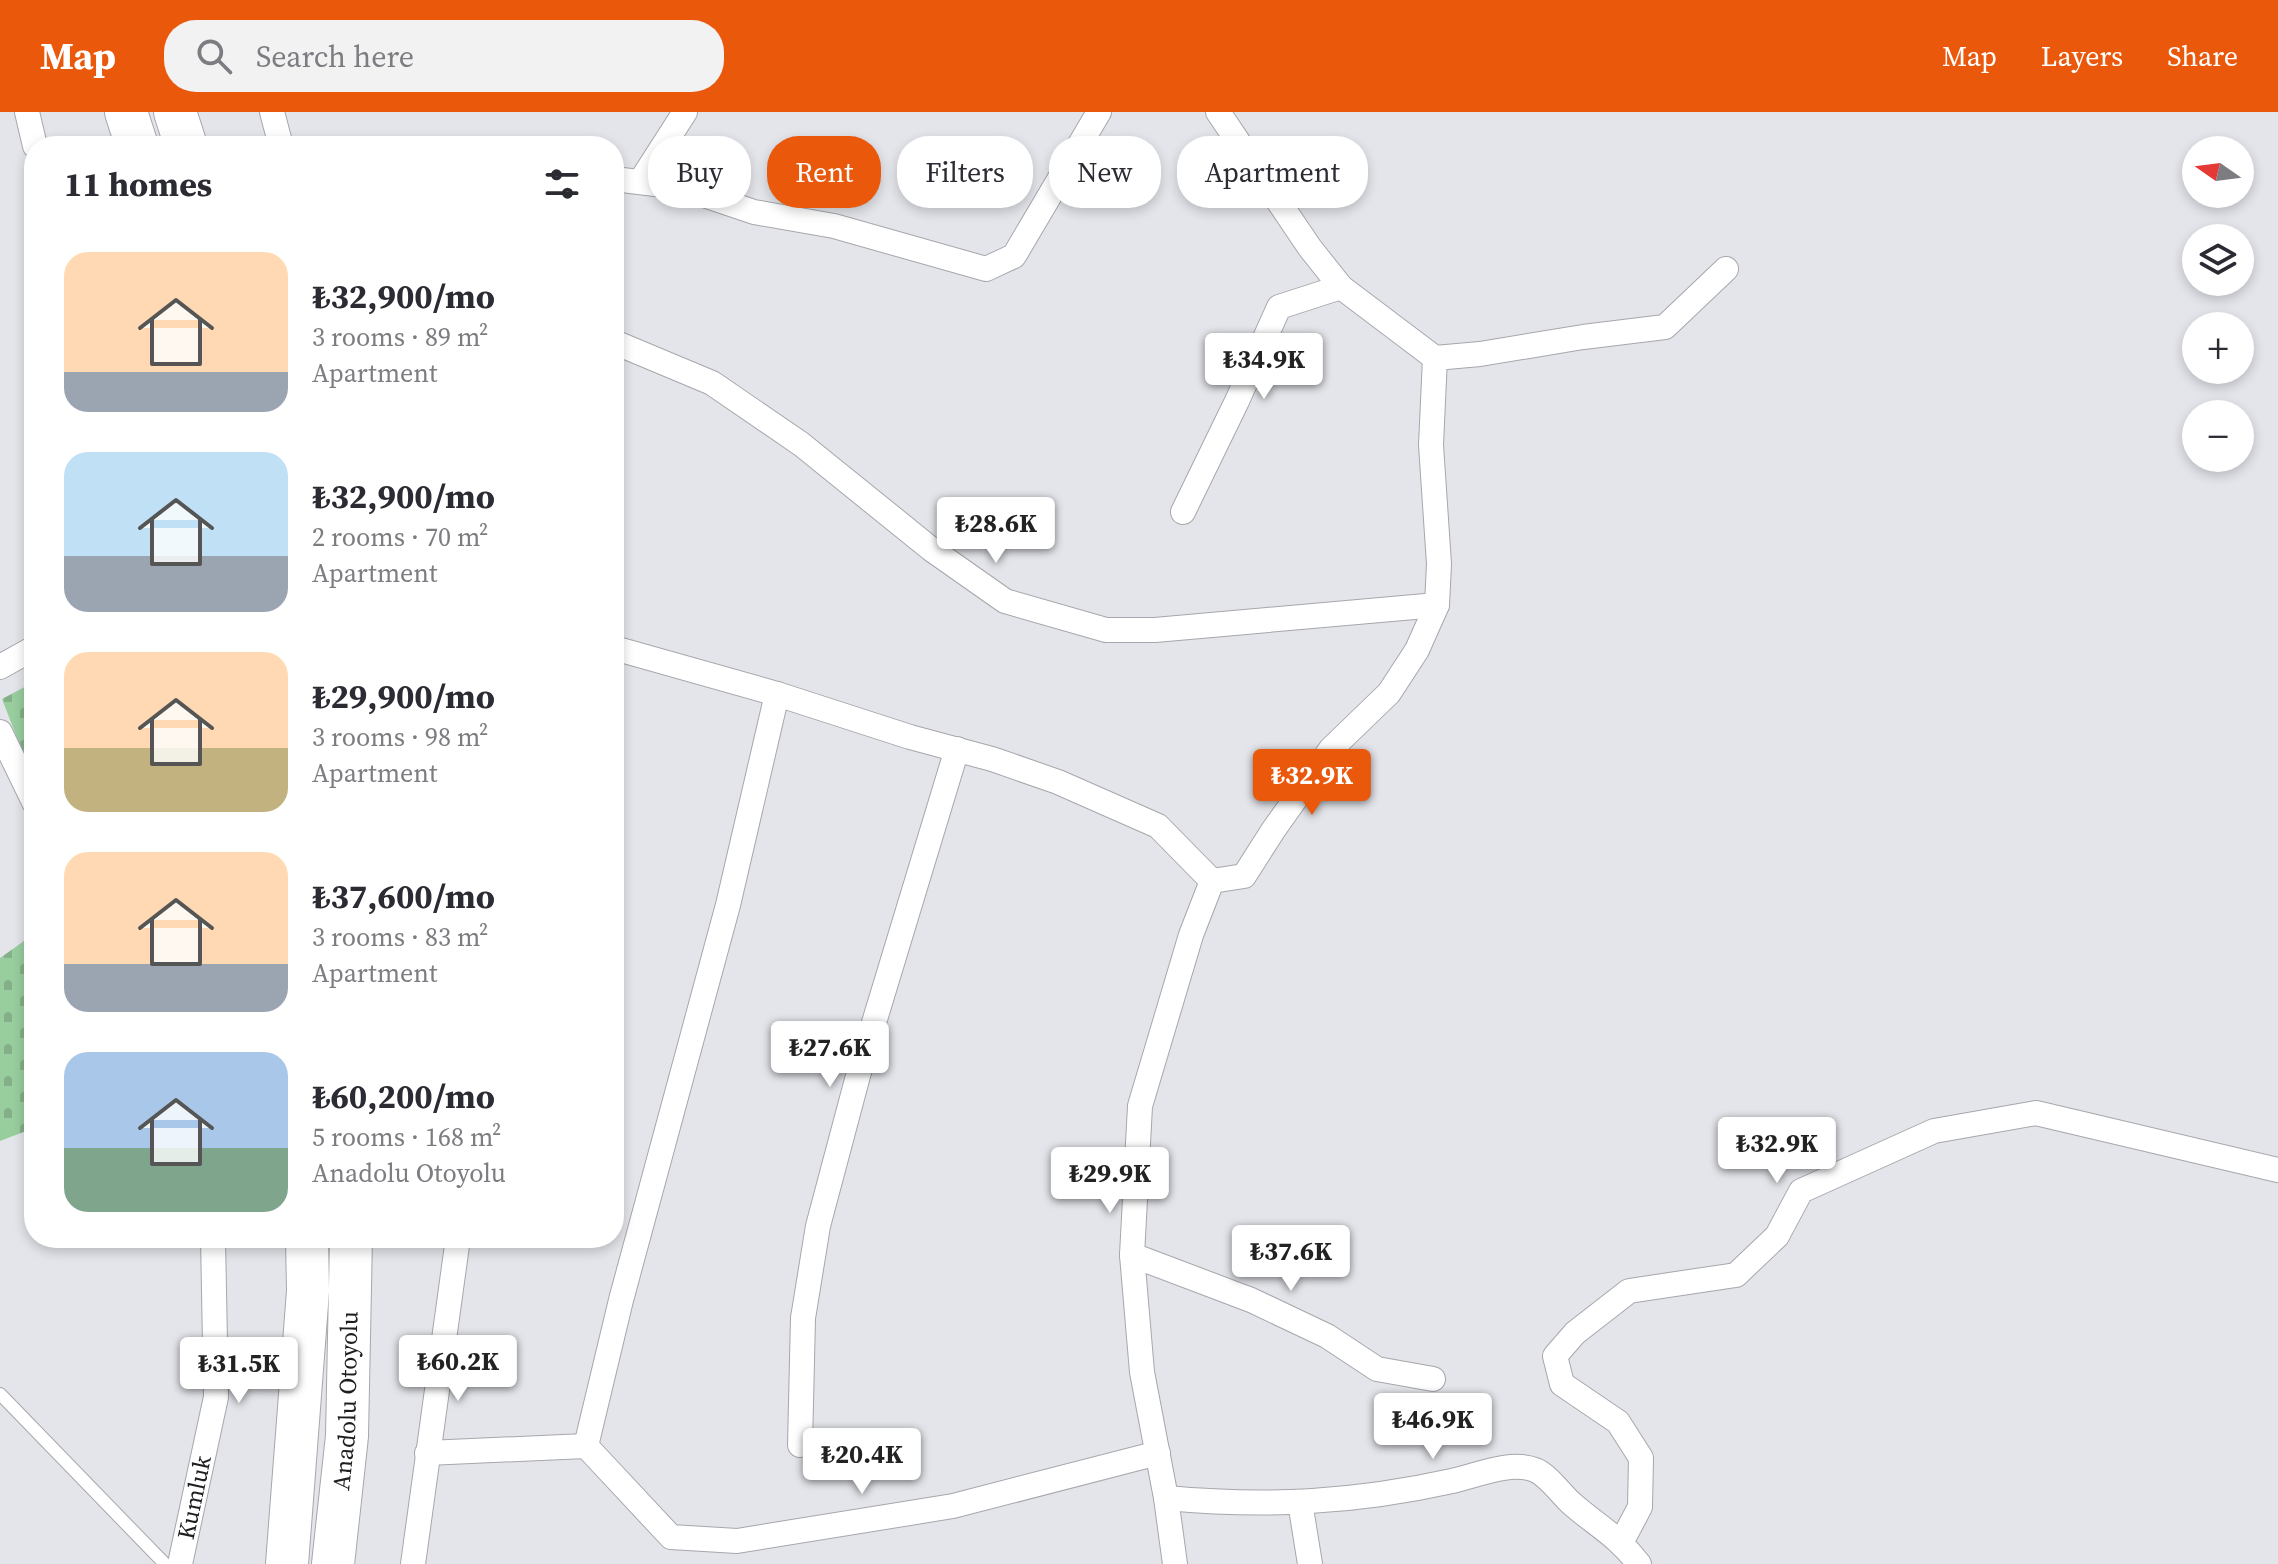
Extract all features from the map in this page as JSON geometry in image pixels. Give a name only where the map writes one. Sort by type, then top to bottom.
[{"type":"highway","points":[[126,112],[134,136]]},
{"type":"highway","points":[[175,112],[183,136]]},
{"type":"highway","name":"Anadolu Otoyolu","points":[[287,1564],[307,1305],[307,1248]]},
{"type":"highway","name":"Anadolu Otoyolu","points":[[333,1564],[347,1436],[351,1248]]},
{"type":"street","points":[[27,112],[33,136]]},
{"type":"street","points":[[272,112],[278,136]]},
{"type":"street","points":[[640,182],[685,112]]},
{"type":"street","points":[[624,180],[680,187],[754,212],[834,226],[986,269],[1014,256],[1099,112]]},
{"type":"street","points":[[1218,112],[1310,248],[1341,287],[1435,358],[1665,327],[1726,269]]},
{"type":"street","points":[[1183,512],[1279,307],[1341,287]]},
{"type":"street","points":[[624,346],[712,383],[801,444],[931,549],[1005,601],[1106,630],[1155,630],[1437,605]]},
{"type":"street","points":[[1212,881],[1244,876],[1331,749],[1389,693],[1417,650],[1437,605],[1439,564],[1431,445],[1435,358]]},
{"type":"street","points":[[624,651],[777,694],[1058,782],[1158,826],[1212,881]]},
{"type":"street","points":[[0,667],[24,654]]},
{"type":"street","points":[[586,1446],[621,1300],[728,905],[777,694]]},
{"type":"street","points":[[0,732],[24,781]]},
{"type":"street","points":[[800,1445],[803,1318],[818,1226],[859,1072],[957,749]]},
{"type":"street","points":[[1175,1564],[1142,1372],[1132,1255],[1140,1106],[1191,935],[1212,881]]},
{"type":"street","points":[[1622,1541],[1640,1507],[1641,1458],[1618,1422],[1562,1384],[1555,1356],[1575,1333],[1629,1291],[1736,1275],[1777,1236],[1801,1191],[1934,1131],[2036,1113],[2278,1170]]},
{"type":"street","name":"Kumluk","points":[[180,1564],[216,1397],[213,1248]]},
{"type":"street","points":[[413,1564],[457,1248]]},
{"type":"street","points":[[1132,1255],[1251,1300],[1327,1336],[1377,1369],[1433,1379]]},
{"type":"street","points":[[427,1453],[586,1446],[671,1537],[737,1541],[953,1506],[1158,1453]]},
{"type":"street","points":[[1166,1498],[1266,1504],[1300,1502],[1377,1496],[1512,1467],[1537,1470],[1573,1504],[1622,1541],[1639,1564]]},
{"type":"street","points":[[1300,1502],[1310,1564]]},
{"type":"lane","points":[[0,1394],[165,1564]]},
{"type":"green space","points":[[24,687],[24,756],[2,699]]},
{"type":"green space","points":[[24,941],[24,1132],[0,1141],[0,958]]}]
